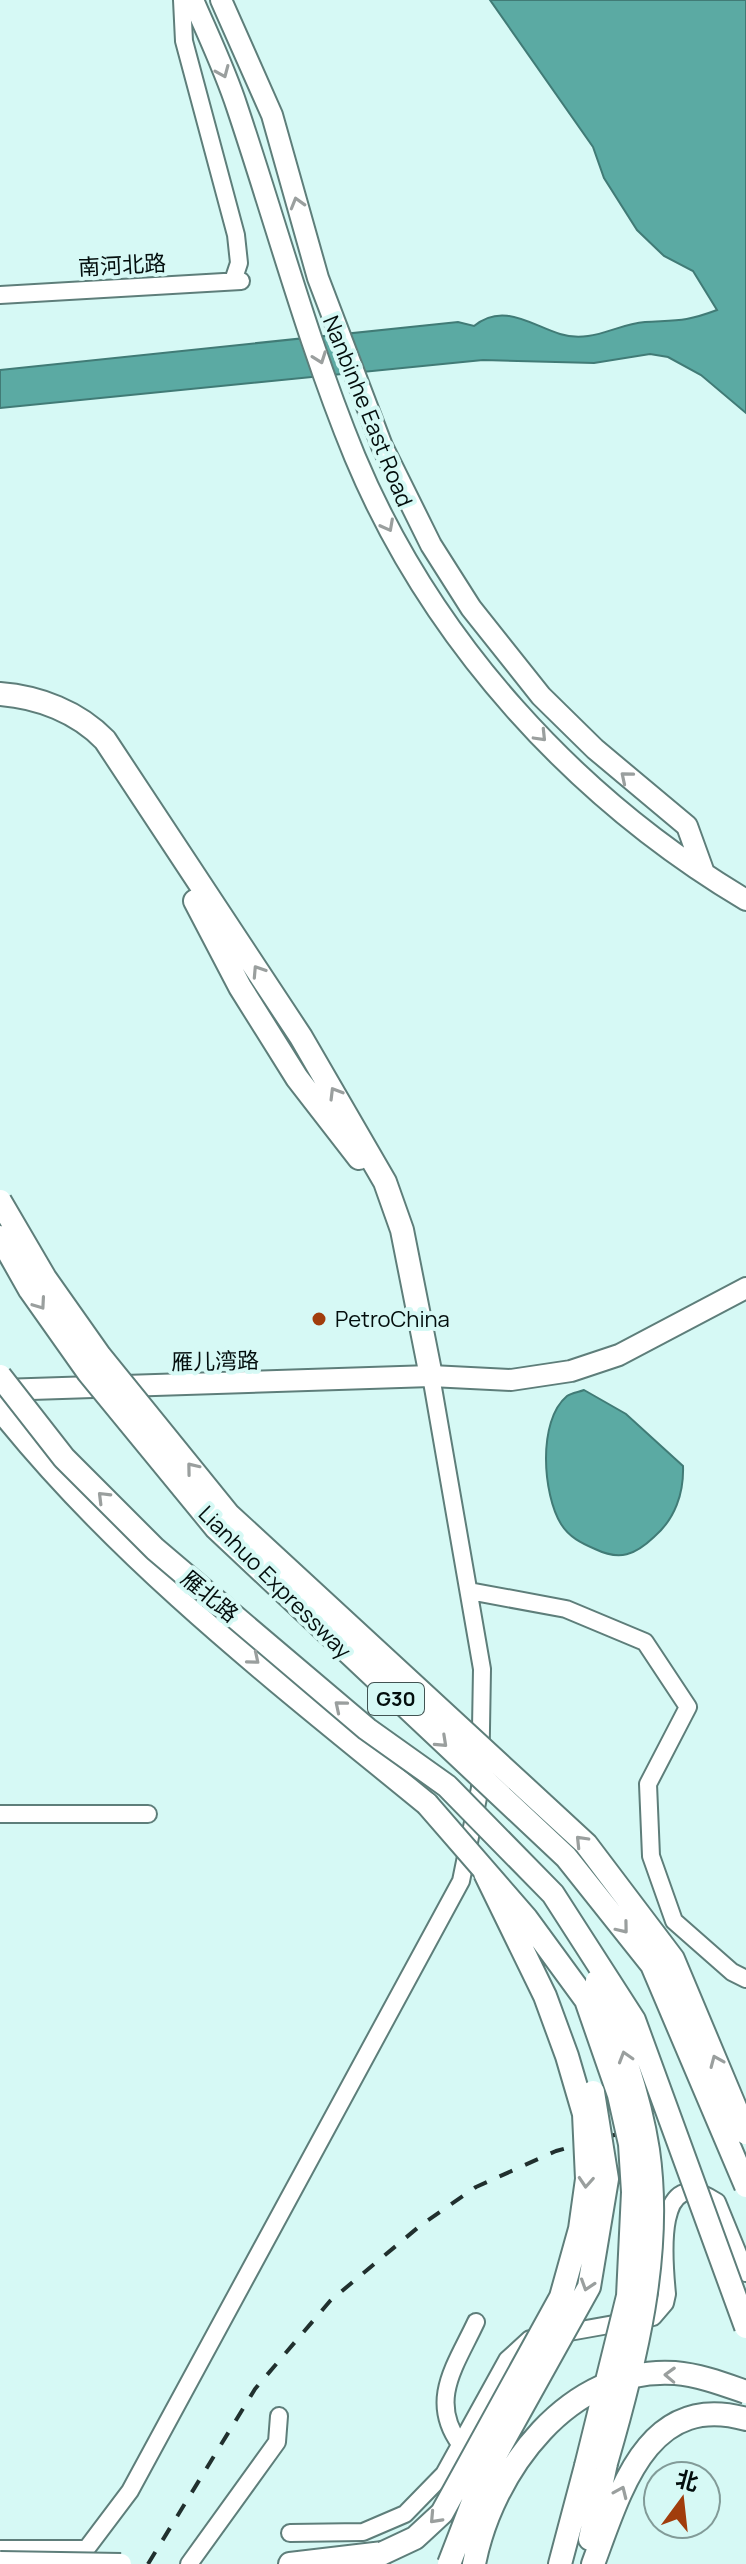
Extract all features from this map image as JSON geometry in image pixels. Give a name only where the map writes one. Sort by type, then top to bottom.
[{"type":"highway","points":[[0,694],[53,706],[86,720],[105,740],[301,1037],[385,1182],[402,1230],[427,1376]]},
{"type":"highway","points":[[0,706],[40,711],[64,723],[104,761],[202,912],[240,987],[297,1078],[352,1146],[382,1203],[427,1376]]},
{"type":"highway","name":"Lianhuo Expressway","points":[[0,1201],[45,1278],[100,1356],[228,1514],[586,1844],[673,1959],[746,2133]]},
{"type":"highway","name":"Lianhuo Expressway","points":[[0,1237],[30,1290],[88,1372],[216,1528],[566,1857],[643,1953],[652,1965],[746,2186]]},
{"type":"highway","name":"雁北路","points":[[0,1376],[64,1458],[155,1549],[367,1729],[447,1786],[492,1830]]},
{"type":"highway","name":"雁北路","points":[[0,1409],[48,1469],[139,1562],[427,1804],[485,1873]]},
{"type":"highway","points":[[492,1830],[553,1894],[634,2020],[746,2327]]},
{"type":"highway","points":[[492,1830],[596,1978],[636,2095],[648,2152],[651,2210],[648,2268],[628,2388],[596,2464],[560,2564]]},
{"type":"highway","points":[[485,1873],[526,1918],[586,2000],[619,2095],[630,2144],[633,2192],[628,2296],[596,2464],[585,2564]]},
{"type":"highway","points":[[290,2564],[383,2553],[415,2538],[442,2513],[561,2297],[580,2229],[587,2179],[584,2114],[545,1996],[485,1873]]},
{"type":"highway","points":[[449,2564],[481,2481],[589,2287],[607,2179],[599,2114],[582,2053],[556,1996],[485,1873]]},
{"type":"highway","points":[[474,2564],[489,2515],[509,2474],[541,2430],[583,2395],[638,2375],[674,2373],[711,2379],[746,2392]]},
{"type":"highway","points":[[593,2564],[623,2486],[659,2433],[701,2413],[746,2419]]},
{"type":"main road","name":"Nanbinhe East Road","points":[[193,0],[236,103],[293,285],[355,456],[387,525],[426,592],[495,686],[575,770],[637,823],[746,900]]},
{"type":"main road","name":"Nanbinhe East Road","points":[[221,0],[272,115],[318,278],[382,446],[437,555],[509,658],[595,749],[687,826],[704,873]]},
{"type":"main road","name":"雁儿湾路","points":[[0,1390],[427,1376],[511,1380],[571,1371],[619,1355],[746,1288]]},
{"type":"main road","points":[[0,2562],[121,2564]]},
{"type":"street","name":"南河北路","points":[[0,295],[240,281],[236,235],[184,41],[182,0]]},
{"type":"street","points":[[75,2564],[130,2491],[461,1881],[480,1788],[482,1669],[440,1416],[427,1376]]},
{"type":"street","points":[[469,1591],[566,1609],[645,1642],[688,1707],[648,1784],[651,1856],[674,1921],[732,1972],[746,1979]]},
{"type":"street","points":[[0,1814],[148,1814]]},
{"type":"street","points":[[290,2533],[363,2532],[405,2514],[444,2474],[507,2360],[530,2339],[645,2321],[660,2311],[667,2294],[664,2221],[672,2204],[680,2197],[699,2194],[717,2202],[746,2273]]},
{"type":"street","points":[[460,2444],[445,2415],[444,2399],[448,2383],[476,2322]]},
{"type":"street","points":[[189,2564],[277,2442],[279,2416]]},
{"type":"street","points":[[0,2549],[84,2549]]},
{"type":"street","points":[[48,2564],[60,2550]]},
{"type":"water","points":[[490,0],[746,0],[746,413],[701,375],[668,357],[650,354],[594,363],[483,360],[0,408],[0,370],[458,322],[474,326],[496,316],[517,318],[560,334],[583,337],[634,324],[689,319],[717,310],[693,271],[664,256],[637,230],[604,178],[593,147]]},
{"type":"water","points":[[584,1390],[626,1414],[683,1466],[680,1496],[668,1522],[647,1543],[627,1554],[604,1553],[572,1536],[561,1524],[550,1495],[546,1458],[551,1422],[557,1407],[567,1396]]},
{"type":"railway","points":[[148,2564],[255,2389],[330,2301],[421,2225],[476,2187],[556,2151],[665,2121]]},
{"type":"place","name":"PetroChina","points":[[319,1319]]}]
